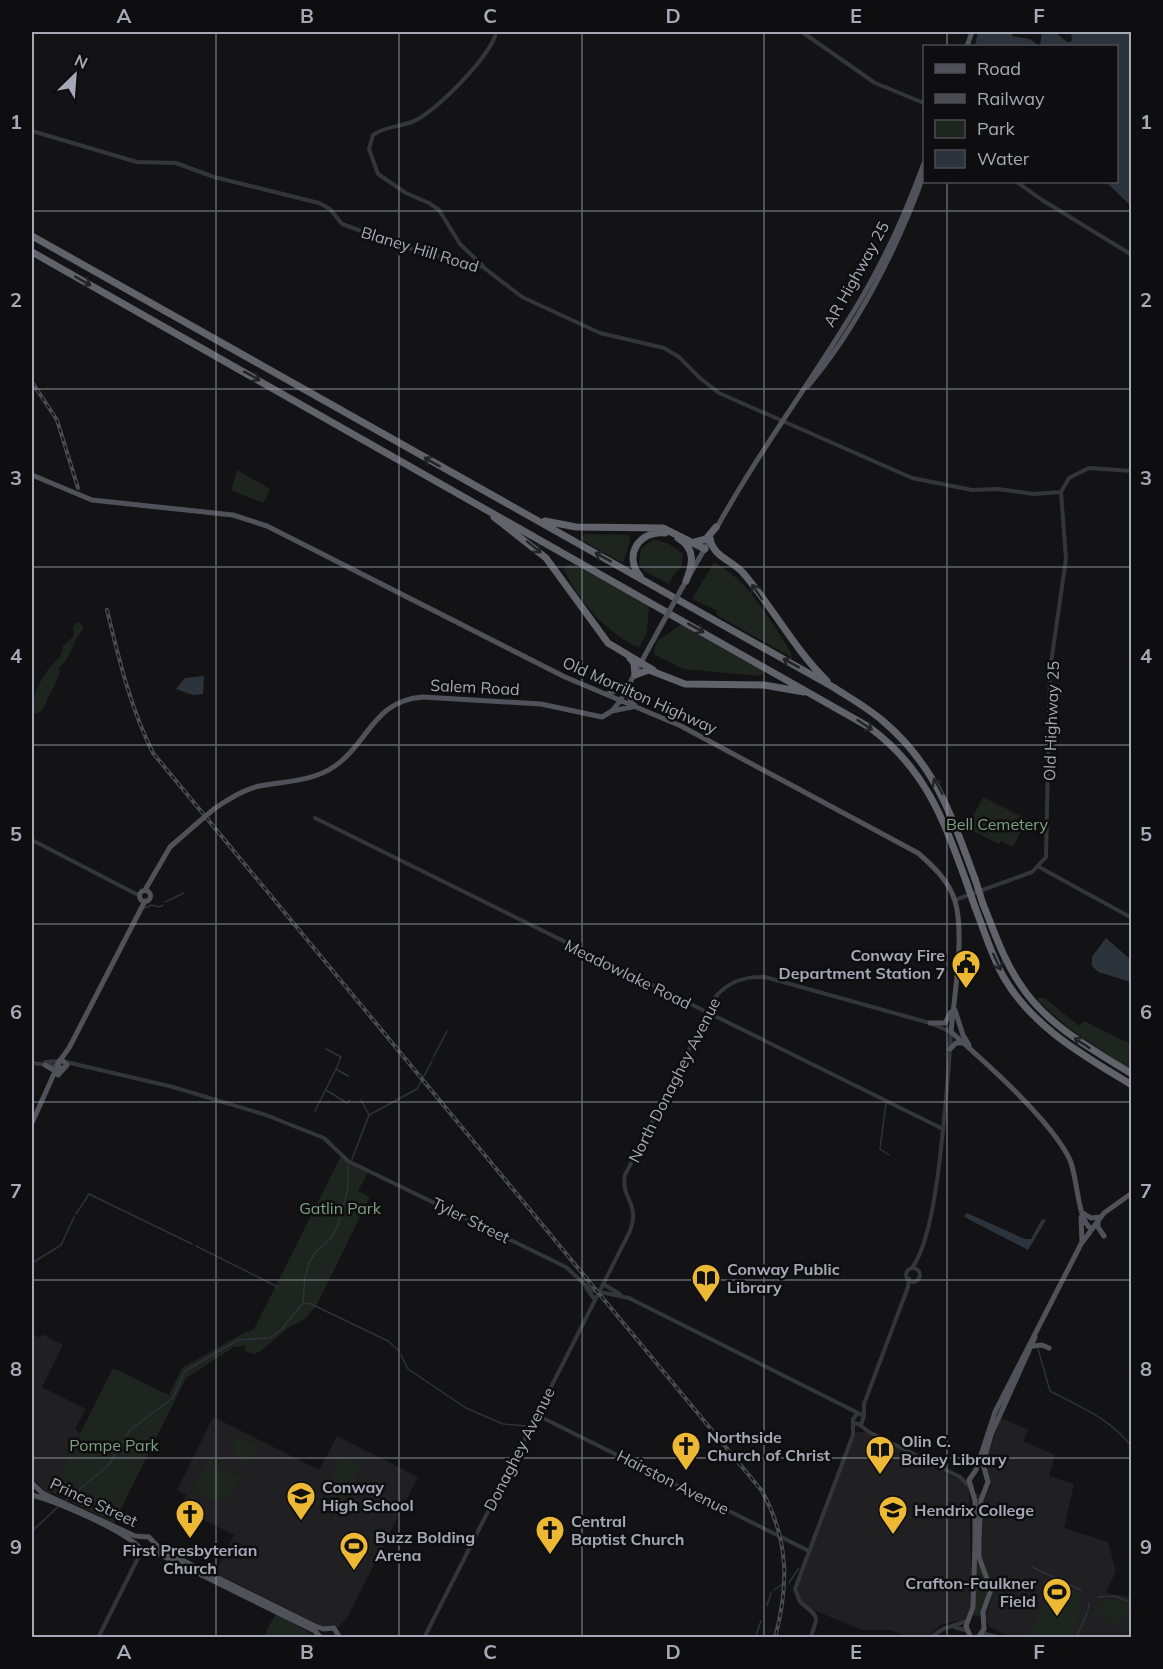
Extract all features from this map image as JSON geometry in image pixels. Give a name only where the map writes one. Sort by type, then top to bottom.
[{"type":"highway","points":[[32,236],[833,687],[881,719],[906,741],[926,765],[941,790],[999,947],[1020,985],[1070,1035],[1131,1074]]},
{"type":"highway","points":[[32,252],[849,714],[886,739],[917,773],[938,807],[997,963],[1027,1008],[1066,1043],[1131,1086]]},
{"type":"highway","points":[[470,500],[542,554],[603,638],[633,662],[635,675],[644,670],[653,670]]},
{"type":"highway","points":[[524,513],[570,527],[659,528],[705,549]]},
{"type":"highway","points":[[693,542],[706,538],[717,528]]},
{"type":"highway","points":[[646,582],[635,569],[633,554],[641,539],[657,532],[678,538],[689,548],[692,564],[684,585]]},
{"type":"highway","points":[[710,539],[715,553],[743,573],[803,656],[833,687]]},
{"type":"highway","points":[[625,655],[674,681],[690,685],[786,687],[809,694],[849,714]]},
{"type":"main road","name":"AR Highway 25","points":[[801,394],[878,268],[901,222],[923,166]]},
{"type":"main road","name":"AR Highway 25","points":[[684,585],[782,422],[844,334],[877,278],[923,176]]},
{"type":"main road","name":"Old Morrilton Highway","points":[[32,475],[92,500],[228,515],[256,521],[565,677],[681,726],[918,853],[941,876],[955,900],[959,924],[951,1032]]},
{"type":"main road","points":[[612,711],[642,664],[684,585]]},
{"type":"main road","points":[[605,694],[615,693],[627,687]]},
{"type":"main road","points":[[627,687],[630,699],[637,708]]},
{"type":"main road","points":[[605,694],[614,701],[612,711]]},
{"type":"main road","name":"Salem Road","points":[[32,1124],[144,895],[170,847],[214,809],[234,796],[253,788],[296,781],[328,770],[352,751],[383,711],[410,699],[423,697],[542,704],[598,717],[624,707],[637,708]]},
{"type":"main road","points":[[930,1023],[947,1021],[954,996]]},
{"type":"main road","points":[[954,996],[958,1023],[963,1035],[992,1071]]},
{"type":"main road","points":[[951,1032],[1044,1122],[1062,1145],[1077,1181],[1084,1222],[1091,1229]]},
{"type":"main road","points":[[950,1047],[956,1043],[964,1043]]},
{"type":"main road","points":[[45,1065],[77,1065]]},
{"type":"main road","points":[[1035,1336],[1033,1346],[992,1431],[984,1459],[988,1482],[981,1500],[979,1557],[991,1590],[980,1635],[969,1634],[969,1619],[973,1607],[975,1531],[972,1475],[988,1427],[1082,1242],[1100,1217],[1131,1193]]},
{"type":"main road","points":[[1082,1212],[1091,1218],[1100,1217]]},
{"type":"main road","points":[[1082,1212],[1082,1242]]},
{"type":"main road","points":[[1100,1217],[1097,1226],[1104,1236]]},
{"type":"main road","points":[[1033,1346],[1042,1345],[1049,1348]]},
{"type":"main road","points":[[972,1475],[985,1475]]},
{"type":"main road","points":[[32,1495],[33,1485]]},
{"type":"main road","name":"Prince Street","points":[[33,1485],[42,1493],[132,1539],[147,1551]]},
{"type":"main road","points":[[971,1488],[984,1490]]},
{"type":"main road","name":"Prince Street","points":[[32,1495],[59,1502]]},
{"type":"main road","name":"Prince Street","points":[[67,1506],[149,1538],[158,1548],[236,1587],[315,1631],[321,1638]]},
{"type":"main road","points":[[139,1546],[143,1537]]},
{"type":"main road","points":[[153,1543],[147,1551],[204,1571]]},
{"type":"main road","points":[[178,1563],[273,1608]]},
{"type":"main road","points":[[218,1582],[236,1587]]},
{"type":"main road","name":"Prince Street","points":[[273,1608],[324,1629],[336,1629],[340,1638]]},
{"type":"main road","points":[[969,1619],[977,1617],[983,1622]]},
{"type":"main road","points":[[321,1638],[324,1629]]},
{"type":"street","points":[[483,267],[460,244],[439,210],[406,193],[378,174],[369,148],[374,135],[391,126],[414,122],[463,81],[485,56],[496,32]]},
{"type":"street","points":[[802,32],[875,83],[923,103]]},
{"type":"street","name":"Blaney Hill Road","points":[[32,131],[137,162],[176,163],[214,177],[319,203],[330,209],[342,224],[420,252],[483,267],[522,297],[600,333],[664,348],[679,357],[692,372],[719,393],[912,478],[972,490],[998,489],[1034,494],[1061,492]]},
{"type":"street","points":[[1018,183],[1131,255]]},
{"type":"street","points":[[1061,492],[1069,478],[1089,468],[1131,471]]},
{"type":"street","name":"Old Highway 25","points":[[1039,867],[1048,849],[1050,670],[1066,559],[1061,492]]},
{"type":"street","name":"Meadowlake Road","points":[[315,818],[886,1103],[943,1129]]},
{"type":"street","points":[[32,840],[125,888],[144,895]]},
{"type":"street","points":[[955,900],[1039,867],[1131,918]]},
{"type":"street","name":"North Donaghey Avenue","points":[[599,1292],[634,1217],[632,1203],[623,1184],[625,1175],[711,1005],[728,985],[740,979],[760,977],[930,1023],[951,1032]]},
{"type":"street","points":[[699,1009],[711,1005]]},
{"type":"street","points":[[941,1028],[950,1047]]},
{"type":"street","points":[[908,1287],[920,1277],[917,1261],[937,1179],[951,1032]]},
{"type":"street","name":"Tyler Street","points":[[32,1063],[77,1065],[192,1092],[266,1115],[324,1138],[348,1161],[566,1267],[585,1286],[599,1292],[621,1294],[859,1414]]},
{"type":"street","name":"Tyler Street","points":[[38,1063],[45,1065]]},
{"type":"street","points":[[810,1638],[817,1620],[810,1608],[796,1598],[797,1584],[908,1287],[907,1273],[917,1261]]},
{"type":"street","points":[[912,1268],[918,1270]]},
{"type":"street","points":[[909,1279],[915,1281]]},
{"type":"street","points":[[603,1284],[621,1294]]},
{"type":"street","points":[[585,1286],[595,1300]]},
{"type":"street","name":"Donaghey Avenue","points":[[424,1638],[599,1292]]},
{"type":"street","name":"Hairston Avenue","points":[[537,1414],[809,1551]]},
{"type":"street","points":[[854,1433],[854,1420],[859,1414]]},
{"type":"street","points":[[854,1420],[859,1414]]},
{"type":"street","points":[[854,1420],[859,1414]]},
{"type":"street","points":[[859,1414],[866,1431]]},
{"type":"street","points":[[859,1414],[872,1433]]},
{"type":"street","points":[[854,1433],[866,1431],[872,1433],[960,1477],[971,1488]]},
{"type":"street","points":[[960,1477],[972,1475]]},
{"type":"street","points":[[98,1638],[138,1558],[139,1546]]},
{"type":"street","points":[[138,1558],[147,1551]]},
{"type":"street","points":[[930,1638],[950,1626],[969,1619]]},
{"type":"street","points":[[983,1622],[1001,1638]]},
{"type":"street","points":[[950,1626],[969,1634]]},
{"type":"street","points":[[980,1635],[995,1634]]},
{"type":"shaded area","points":[[32,1333],[40,1338],[42,1334],[63,1345],[42,1387],[86,1409],[75,1429],[80,1434],[50,1494],[42,1491],[37,1482],[32,1479]]},
{"type":"shaded area","name":"Conway High School","points":[[213,1417],[319,1470],[337,1436],[418,1477],[347,1618],[339,1627],[321,1626],[215,1573],[234,1535],[180,1508],[186,1495],[177,1490]]},
{"type":"shaded area","name":"Hendrix College","points":[[1001,1418],[1029,1430],[1023,1441],[1055,1455],[1049,1476],[1074,1484],[1064,1528],[1108,1542],[1116,1571],[1106,1593],[1131,1597],[1131,1637],[1010,1637],[990,1627],[985,1619],[994,1589],[981,1558],[984,1500],[991,1485],[986,1469],[987,1458]]},
{"type":"shaded area","name":"Hendrix College","points":[[856,1432],[865,1432],[960,1480],[969,1488],[972,1607],[966,1619],[941,1625],[927,1637],[908,1637],[891,1630],[862,1630],[804,1606],[797,1598],[797,1584]]},
{"type":"green space","points":[[237,470],[270,489],[263,503],[231,490]]},
{"type":"green space","points":[[586,534],[629,535],[630,541],[623,563],[583,541],[582,536]]},
{"type":"green space","points":[[654,539],[669,544],[683,554],[681,568],[669,584],[644,571],[639,564],[641,549]]},
{"type":"green space","points":[[714,563],[726,570],[748,590],[792,654],[791,657],[718,616],[716,610],[692,599]]},
{"type":"green space","points":[[574,564],[649,606],[647,632],[639,648],[616,634],[585,604],[564,569],[567,565]]},
{"type":"green space","points":[[77,622],[82,624],[83,629],[59,668],[60,673],[42,711],[35,714],[32,712],[32,705],[37,689],[45,674],[60,657],[63,646],[74,636],[73,627]]},
{"type":"green space","points":[[683,624],[765,671],[760,676],[683,669],[655,655],[654,649],[658,640]]},
{"type":"green space","name":"Bell Cemetery","points":[[983,797],[1027,819],[1013,847],[1001,841],[999,844],[967,828]]},
{"type":"green space","points":[[1040,997],[1046,999],[1079,1026],[1084,1021],[1131,1044],[1131,1070],[1070,1029],[1037,1000]]},
{"type":"green space","points":[[341,1156],[368,1172],[358,1191],[370,1197],[316,1306],[305,1319],[288,1328],[261,1351],[254,1354],[244,1351],[246,1346],[234,1347],[186,1378],[114,1523],[51,1492],[113,1368],[169,1395],[182,1368],[254,1329]]},
{"type":"green space","points":[[236,1436],[258,1446],[245,1466],[234,1453]]},
{"type":"green space","points":[[342,1456],[362,1466],[344,1503],[324,1494]]},
{"type":"green space","points":[[212,1459],[241,1478],[228,1496],[216,1501],[192,1493],[208,1460]]},
{"type":"green space","points":[[975,1493],[980,1494],[977,1557],[989,1593],[980,1616],[973,1615]]},
{"type":"green space","points":[[1054,1583],[1056,1588],[1066,1588],[1077,1593],[1081,1605],[1079,1619],[1069,1637],[1034,1637],[1029,1632]]},
{"type":"green space","points":[[1113,1599],[1124,1602],[1132,1611],[1113,1626],[1101,1613],[1098,1615],[1094,1610],[1100,1603]]},
{"type":"green space","points":[[276,1613],[318,1638],[263,1638]]},
{"type":"water","points":[[978,32],[1013,32],[1012,36],[1030,39],[1038,45],[975,45]]},
{"type":"water","points":[[1042,32],[1055,32],[1067,42],[1072,41],[1071,32],[1131,32],[1131,206],[1107,183],[1118,183],[1118,45],[1040,45]]},
{"type":"water","points":[[204,676],[203,694],[193,695],[176,689],[185,678]]},
{"type":"water","points":[[1106,938],[1131,960],[1131,982],[1098,972],[1092,966],[1092,957]]},
{"type":"water","points":[[967,1213],[1025,1239],[1031,1239],[1042,1219],[1046,1220],[1028,1250],[968,1219],[964,1216]]},
{"type":"waterway","points":[[165,902],[184,893]]},
{"type":"waterway","points":[[145,908],[152,905],[159,907],[163,905]]},
{"type":"waterway","points":[[433,1058],[447,1031]]},
{"type":"waterway","points":[[326,1049],[341,1057],[336,1069],[348,1076]]},
{"type":"waterway","points":[[423,1078],[432,1061]]},
{"type":"waterway","points":[[315,1111],[336,1069]]},
{"type":"waterway","points":[[352,1159],[369,1115],[417,1089],[421,1081]]},
{"type":"waterway","points":[[326,1090],[347,1103],[350,1100]]},
{"type":"waterway","points":[[361,1100],[369,1115]]},
{"type":"waterway","points":[[886,1103],[880,1149],[889,1155]]},
{"type":"waterway","points":[[65,1501],[108,1466],[131,1429],[173,1398],[185,1371],[238,1340],[270,1338],[282,1329],[303,1303],[305,1277],[309,1263],[315,1253],[331,1238],[338,1225],[348,1188],[348,1166]]},
{"type":"waterway","points":[[76,1214],[89,1194],[192,1244]]},
{"type":"waterway","points":[[32,1263],[61,1245],[74,1217]]},
{"type":"waterway","points":[[196,1246],[278,1287]]},
{"type":"waterway","points":[[303,1303],[311,1304],[388,1341],[399,1351]]},
{"type":"waterway","points":[[1038,1349],[1050,1391],[1105,1421],[1132,1447]]},
{"type":"waterway","points":[[401,1355],[408,1369],[466,1408],[503,1424],[527,1426]]},
{"type":"waterway","points":[[32,1531],[59,1506]]},
{"type":"waterway","points":[[1032,1567],[1081,1590]]},
{"type":"waterway","points":[[789,1583],[799,1568]]},
{"type":"waterway","points":[[774,1590],[784,1583]]},
{"type":"waterway","points":[[767,1605],[771,1593]]},
{"type":"waterway","points":[[1098,1597],[1114,1596],[1132,1603]]},
{"type":"waterway","points":[[1088,1610],[1089,1603]]},
{"type":"waterway","points":[[1076,1638],[1087,1613]]},
{"type":"waterway","points":[[755,1638],[761,1621]]},
{"type":"railway","points":[[32,382],[57,420],[78,488]]},
{"type":"railway","points":[[107,610],[132,700],[153,753],[762,1491],[777,1527],[784,1563],[783,1600],[775,1638]]},
{"type":"place","name":"Conway Fire Department Station 7","points":[[966,990]]},
{"type":"place","name":"Conway Public Library","points":[[706,1304]]},
{"type":"place","name":"Northside Church of Christ","points":[[686,1472]]},
{"type":"place","name":"Olin C. Bailey Library","points":[[880,1476]]},
{"type":"place","name":"Conway High School","points":[[301,1522]]},
{"type":"place","name":"Hendrix College","points":[[893,1536]]},
{"type":"place","name":"First Presbyterian Church","points":[[190,1540]]},
{"type":"place","name":"Central Baptist Church","points":[[550,1556]]},
{"type":"place","name":"Buzz Bolding Arena","points":[[354,1572]]},
{"type":"place","name":"Crafton-Faulkner Field","points":[[1057,1618]]},
{"type":"park label","name":"Gatlin Park","points":[[340,1208]]},
{"type":"park label","name":"Pompe Park","points":[[114,1445]]}]
